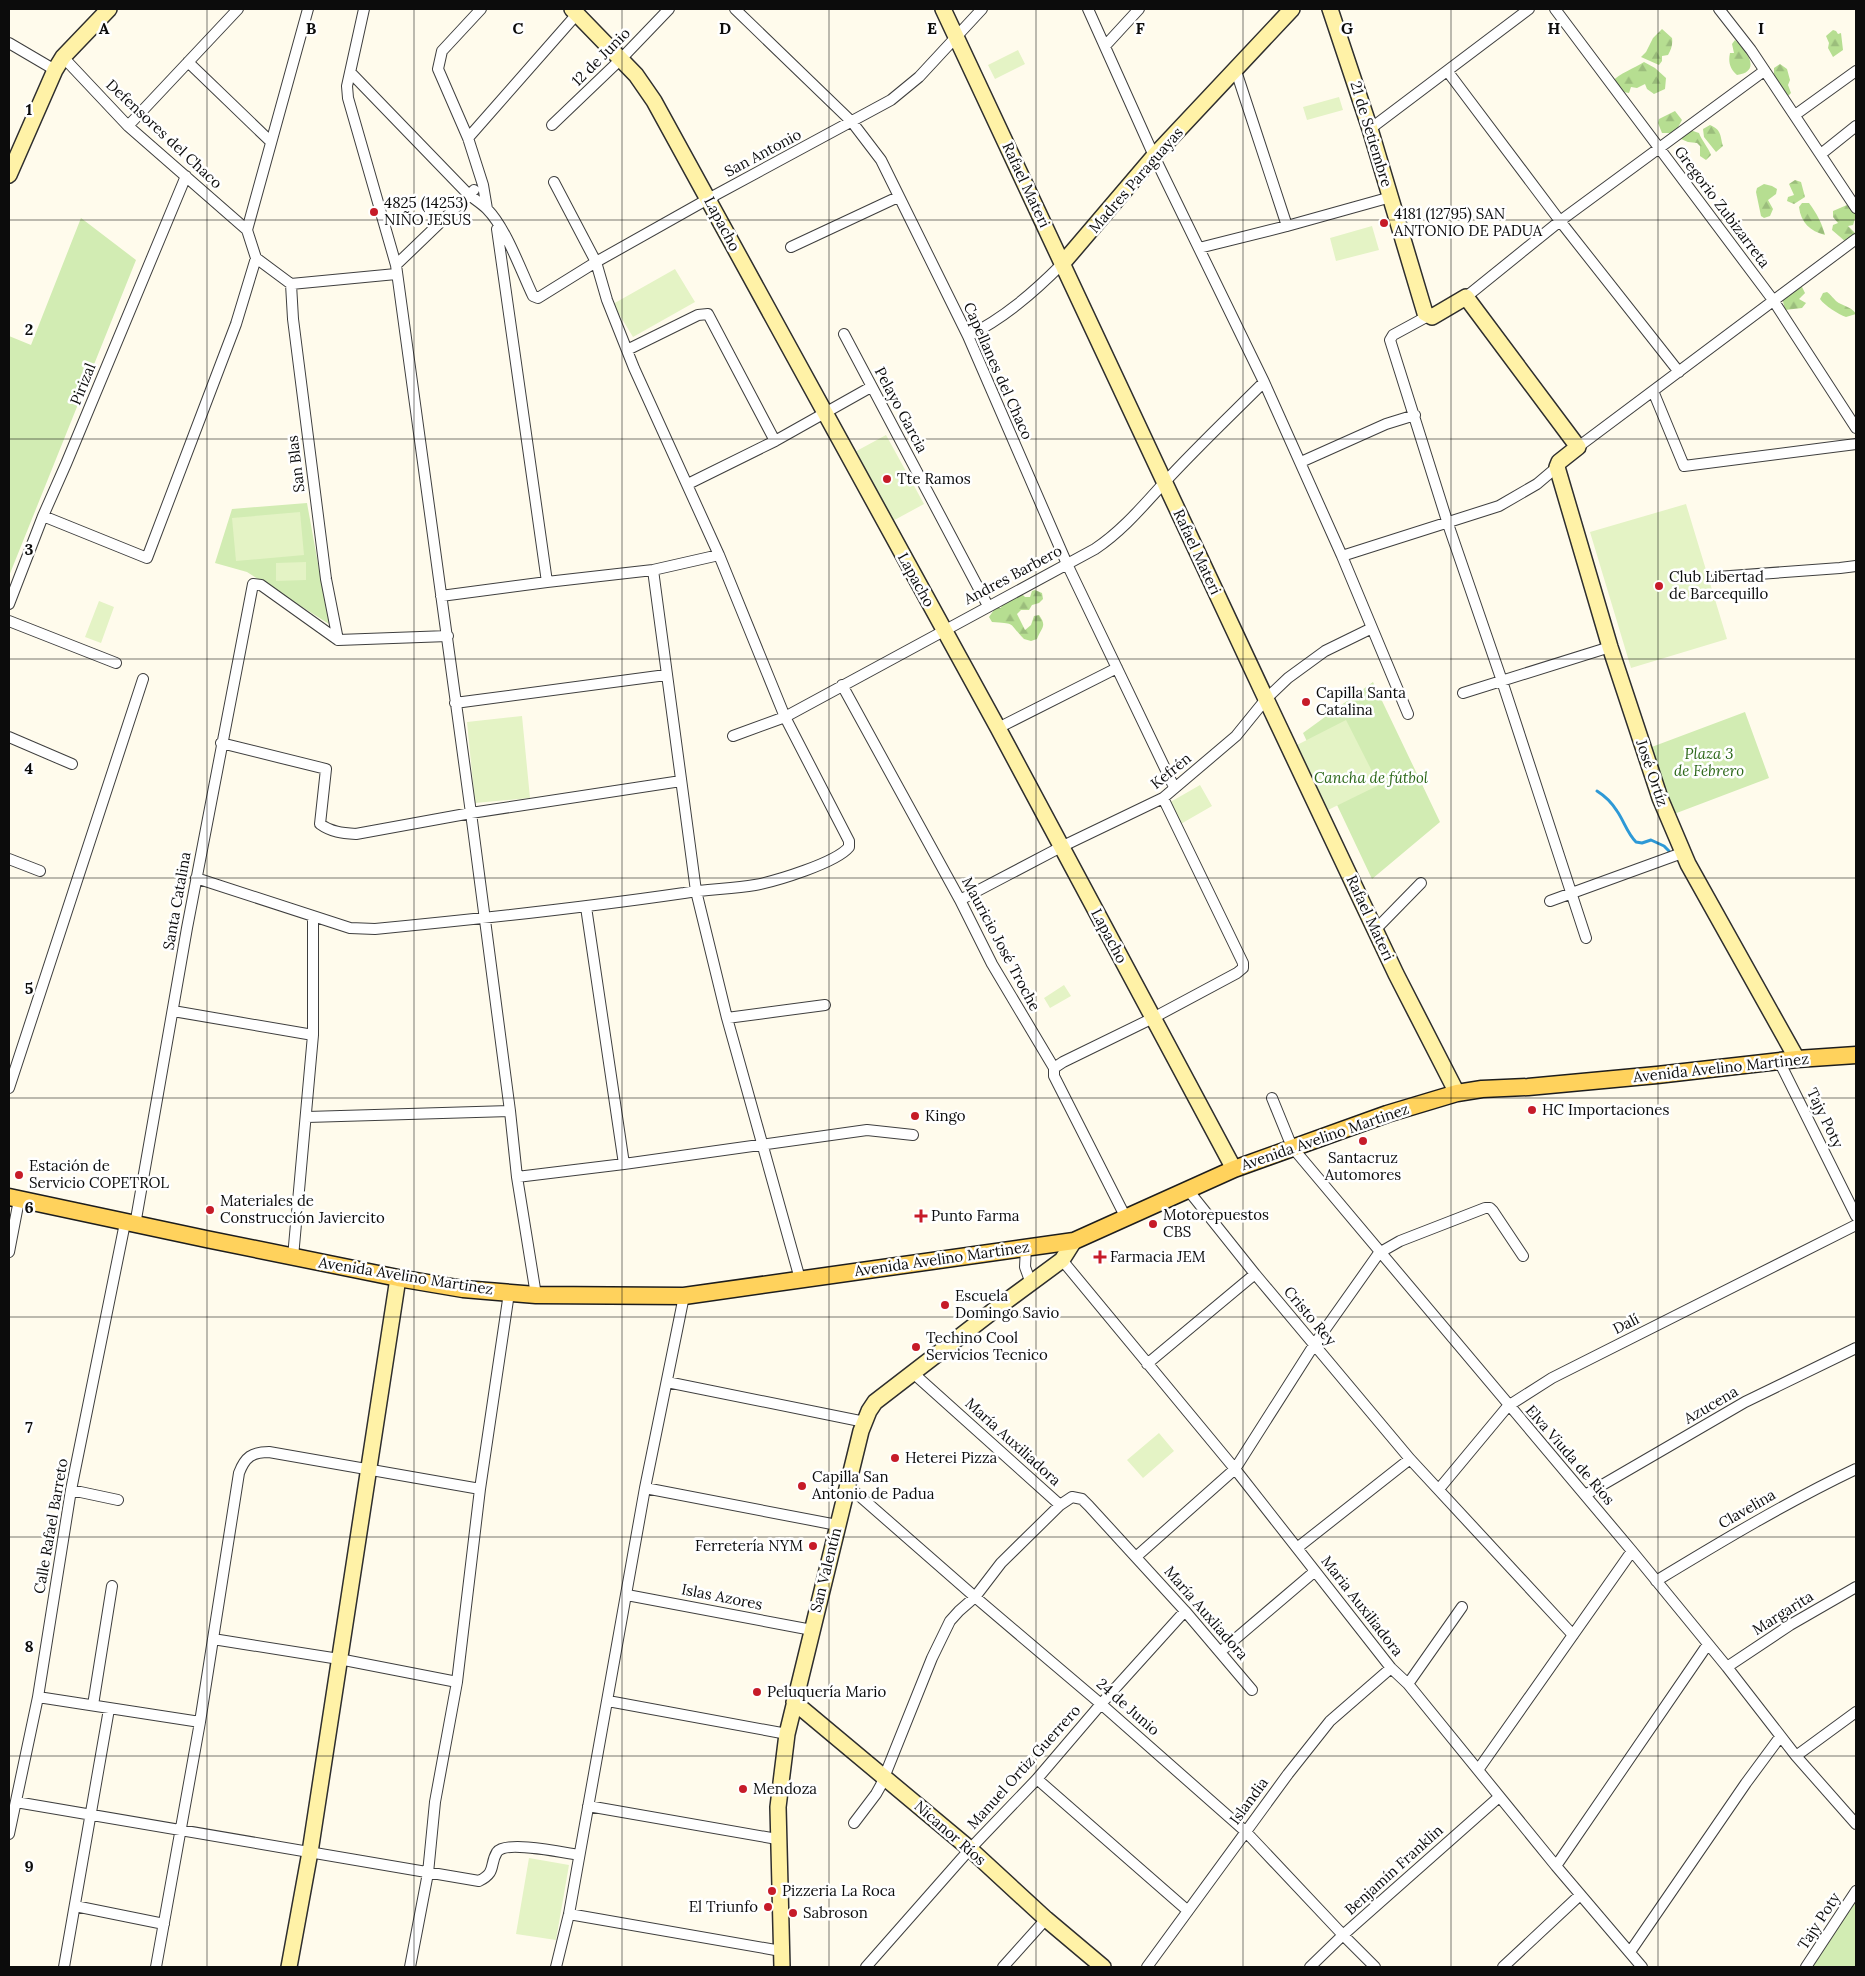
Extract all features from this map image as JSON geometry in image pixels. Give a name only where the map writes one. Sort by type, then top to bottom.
[{"type":"main road","name":"Avenida Avelino Martinez","points":[[14,1198],[293,1257],[398,1278],[462,1288],[536,1295],[684,1296],[1074,1241],[1234,1169],[1387,1114],[1457,1093],[1482,1089],[1657,1075],[1797,1059],[1856,1055]]},
{"type":"street","points":[[10,168],[59,64],[109,9]]},
{"type":"street","points":[[128,126],[238,9]]},
{"type":"street","points":[[43,516],[147,558],[236,324],[256,258],[247,230],[270,140],[308,9]]},
{"type":"street","points":[[364,9],[347,86],[348,98],[396,269],[448,636],[455,703],[485,918],[517,1178],[536,1295]]},
{"type":"street","points":[[481,9],[442,51],[438,69],[468,138],[483,184],[487,209]]},
{"type":"street","name":"12 de Junio","points":[[552,125],[621,60],[669,9]]},
{"type":"street","name":"Capellanes del Chaco","points":[[735,9],[852,122],[882,160],[898,197],[968,336],[1067,564],[1174,787]]},
{"type":"street","name":"Rafael Materi","points":[[943,9],[1266,699],[1457,1093]]},
{"type":"street","name":"San Antonio","points":[[496,220],[533,296],[538,298],[596,262],[708,199],[891,100],[906,88],[982,9]]},
{"type":"street","points":[[1088,9],[1154,156],[1264,382],[1342,556],[1408,714]]},
{"type":"street","points":[[1105,46],[1139,9]]},
{"type":"street","name":"Madres Paraguayas","points":[[968,336],[987,326],[1025,300],[1062,264],[1154,156],[1236,71],[1292,9]]},
{"type":"street","name":"21 de Setiembre","points":[[1330,9],[1370,129],[1425,314],[1428,316]]},
{"type":"street","points":[[1370,129],[1529,9]]},
{"type":"street","name":"Gregorio Zubizarreta","points":[[1555,9],[1774,300],[1856,428]]},
{"type":"street","points":[[1719,9],[1751,50],[1856,208]]},
{"type":"street","points":[[468,138],[575,11]]},
{"type":"street","name":"Lapacho","points":[[575,11],[636,75],[654,101],[998,728],[1234,1169]]},
{"type":"street","name":"Defensores del Chaco","points":[[9,42],[59,64],[247,230]]},
{"type":"street","points":[[188,62],[270,140]]},
{"type":"street","points":[[1586,938],[1502,681],[1448,524],[1390,340],[1393,334],[1428,316],[1432,317],[1466,297],[1560,221],[1764,70]]},
{"type":"street","points":[[1236,71],[1287,226]]},
{"type":"street","points":[[350,72],[468,194],[487,209],[496,220],[547,582]]},
{"type":"street","points":[[1448,72],[1560,221],[1679,372]]},
{"type":"street","points":[[1795,116],[1856,72]]},
{"type":"street","points":[[1821,154],[1856,126]]},
{"type":"street","name":"Pirizal","points":[[9,604],[43,516],[186,176]]},
{"type":"street","points":[[196,878],[350,928],[376,929],[586,907],[696,891],[754,885],[809,868],[844,852],[849,847],[848,841],[785,717],[719,555],[627,350],[607,300],[596,262],[554,182]]},
{"type":"street","points":[[256,258],[291,284],[396,269],[468,194],[483,184]]},
{"type":"street","points":[[791,247],[898,197]]},
{"type":"street","points":[[1200,248],[1391,197]]},
{"type":"street","points":[[1342,556],[1486,512],[1505,504],[1537,484],[1578,447],[1856,239]]},
{"type":"street","name":"San Blas","points":[[291,284],[326,579],[338,640]]},
{"type":"street","points":[[1466,297],[1578,447]]},
{"type":"street","points":[[627,350],[698,314],[708,314],[775,441]]},
{"type":"street","name":"Pelayo Garcia","points":[[844,334],[988,606]]},
{"type":"street","name":"Andres Barbero","points":[[733,736],[785,717],[1067,564],[1109,539],[1128,522],[1164,482],[1264,382]]},
{"type":"street","points":[[688,484],[775,441],[871,387]]},
{"type":"street","points":[[1653,391],[1684,466],[1856,444]]},
{"type":"street","points":[[1300,462],[1386,424],[1415,415]]},
{"type":"street","name":"José Ortíz","points":[[1557,467],[1610,647],[1660,798],[1682,853],[1797,1059]]},
{"type":"street","points":[[441,596],[653,570],[719,555]]},
{"type":"street","points":[[1717,577],[1856,566]]},
{"type":"street","points":[[653,570],[696,891],[727,1018],[800,1279]]},
{"type":"street","name":"Santa Catalina","points":[[130,1224],[173,1011],[221,743],[253,584],[260,585],[338,640]]},
{"type":"street","points":[[9,621],[116,663]]},
{"type":"street","name":"Kefrén","points":[[960,900],[1061,847],[1163,798],[1236,736],[1266,699],[1288,678],[1325,650],[1372,628]]},
{"type":"street","points":[[338,640],[448,636]]},
{"type":"street","points":[[1463,693],[1610,647]]},
{"type":"street","points":[[998,728],[1117,668]]},
{"type":"street","points":[[455,703],[666,675]]},
{"type":"street","points":[[9,1088],[143,679]]},
{"type":"street","name":"Mauricio José Troche","points":[[842,685],[960,900],[992,964],[1054,1068],[1054,1076],[1126,1218]]},
{"type":"street","points":[[9,737],[72,764]]},
{"type":"street","points":[[221,743],[326,769],[320,824],[336,832],[356,834],[471,813],[681,781]]},
{"type":"street","points":[[1054,1068],[1153,1018],[1243,968],[1243,963],[1163,798]]},
{"type":"street","points":[[1550,901],[1682,853]]},
{"type":"street","points":[[9,859],[40,871]]},
{"type":"street","points":[[1376,929],[1421,883]]},
{"type":"street","points":[[586,907],[624,1164]]},
{"type":"street","points":[[293,1257],[313,1035],[313,916]]},
{"type":"street","points":[[727,1018],[825,1005]]},
{"type":"street","points":[[173,1011],[313,1035]]},
{"type":"street","name":"Tajy Poty","points":[[1779,1061],[1856,1216]]},
{"type":"street","name":"Elva Viuda de Rios","points":[[1272,1098],[1292,1147],[1508,1406],[1585,1495],[1727,1667],[1780,1737],[1856,1824]]},
{"type":"street","points":[[307,1117],[510,1111]]},
{"type":"street","points":[[517,1178],[867,1130],[885,1130],[913,1135]]},
{"type":"street","name":"Cristo Rey","points":[[1188,1190],[1410,1460],[1573,1635]]},
{"type":"street","points":[[9,1252],[14,1198]]},
{"type":"street","points":[[1137,1556],[1234,1469],[1314,1345],[1380,1253],[1400,1241],[1484,1208],[1490,1208],[1494,1211],[1523,1256]]},
{"type":"street","name":"Calle Rafael Barreto","points":[[9,1834],[38,1697],[71,1490],[130,1224]]},
{"type":"street","name":"Dalí","points":[[1439,1489],[1508,1406],[1552,1378],[1856,1225]]},
{"type":"street","name":"San Valentín","points":[[782,1967],[777,1839],[778,1807],[787,1734],[865,1422],[875,1402],[1033,1280],[1062,1260],[1074,1241]]},
{"type":"street","points":[[1026,1247],[1025,1267],[1029,1278],[1033,1280]]},
{"type":"street","name":"Maria Auxiliadora","points":[[1062,1260],[1234,1469],[1392,1668],[1408,1684],[1556,1866],[1642,1967]]},
{"type":"street","points":[[1147,1364],[1256,1274]]},
{"type":"street","points":[[289,1967],[310,1852],[367,1470],[398,1278]]},
{"type":"street","points":[[410,1967],[428,1873],[435,1802],[457,1682],[480,1489],[509,1293]]},
{"type":"street","points":[[556,1967],[569,1914],[645,1488],[684,1296]]},
{"type":"street","name":"Azucena","points":[[1585,1495],[1745,1402],[1856,1348]]},
{"type":"street","name":"María Auxiliadora","points":[[914,1372],[1060,1505],[1072,1497],[1082,1499],[1137,1556]]},
{"type":"street","points":[[667,1382],[865,1422]]},
{"type":"street","points":[[156,1967],[182,1831],[239,1473],[243,1463],[250,1455],[259,1452],[269,1452],[480,1489]]},
{"type":"street","points":[[1297,1548],[1410,1460]]},
{"type":"street","name":"Clavelina","points":[[1656,1581],[1808,1492],[1856,1469]]},
{"type":"street","name":"24 de Junio","points":[[848,1485],[975,1598],[1101,1704],[1246,1831],[1375,1967]]},
{"type":"street","points":[[645,1488],[838,1525]]},
{"type":"street","points":[[71,1490],[118,1500]]},
{"type":"street","points":[[854,1823],[876,1794],[940,1640],[954,1616],[975,1598],[1001,1563],[1060,1505]]},
{"type":"street","points":[[1478,1770],[1632,1552]]},
{"type":"street","name":"María Auxliadora","points":[[1137,1556],[1252,1690]]},
{"type":"street","points":[[1220,1652],[1314,1572]]},
{"type":"street","points":[[93,1706],[112,1586]]},
{"type":"street","name":"Margarita","points":[[1727,1667],[1790,1625],[1856,1587]]},
{"type":"street","name":"Islas Azores","points":[[627,1595],[812,1630]]},
{"type":"street","points":[[1408,1684],[1462,1607]]},
{"type":"street","name":"Manuel Ortiz Guerrero","points":[[866,1967],[970,1849],[1037,1779],[1101,1704],[1185,1611]]},
{"type":"street","points":[[214,1639],[339,1658],[457,1682]]},
{"type":"street","points":[[1556,1866],[1708,1644]]},
{"type":"street","name":"Islandia","points":[[1147,1967],[1246,1831],[1330,1721],[1392,1668]]},
{"type":"street","points":[[38,1697],[200,1722]]},
{"type":"street","points":[[608,1700],[787,1734]]},
{"type":"street","name":"Nicanor Ríos","points":[[794,1702],[970,1849],[1046,1919],[1102,1967]]},
{"type":"street","points":[[64,1967],[109,1709]]},
{"type":"street","points":[[1796,1756],[1856,1712]]},
{"type":"street","points":[[1630,1952],[1746,1782],[1780,1737]]},
{"type":"street","points":[[1037,1779],[1188,1911]]},
{"type":"street","name":"Benjamín Franklin","points":[[1310,1967],[1343,1935],[1499,1797]]},
{"type":"street","points":[[16,1802],[479,1881],[486,1878],[491,1872],[498,1852],[507,1848],[529,1848],[579,1855]]},
{"type":"street","points":[[588,1806],[777,1839]]},
{"type":"street","name":"Tajy Poty","points":[[1806,1967],[1856,1891]]},
{"type":"street","points":[[1503,1967],[1580,1895]]},
{"type":"street","points":[[75,1906],[164,1924]]},
{"type":"street","points":[[569,1914],[781,1951]]},
{"type":"street","points":[[1003,1967],[1046,1919]]},
{"type":"green space","points":[[1662,29],[1672,38],[1672,42],[1668,55],[1662,56],[1662,61],[1659,65],[1641,57],[1646,52],[1653,38]]},
{"type":"green space","points":[[1833,30],[1838,34],[1841,33],[1843,50],[1833,57],[1828,48],[1829,43],[1826,36]]},
{"type":"green space","points":[[1735,40],[1744,49],[1751,65],[1745,73],[1737,75],[1731,68],[1729,59],[1730,53],[1734,53],[1732,44]]},
{"type":"green space","points":[[1018,50],[1025,64],[995,79],[988,65]]},
{"type":"green space","points":[[1644,62],[1655,68],[1666,78],[1665,89],[1654,94],[1647,89],[1645,84],[1637,88],[1631,87],[1629,93],[1618,91],[1613,81],[1615,78]]},
{"type":"green space","points":[[1780,64],[1787,69],[1790,80],[1788,85],[1791,93],[1788,96],[1784,96],[1774,74],[1774,68]]},
{"type":"green space","points":[[1339,97],[1343,110],[1307,120],[1303,107]]},
{"type":"green space","points":[[1675,111],[1682,120],[1676,131],[1673,133],[1662,133],[1658,123],[1659,119]]},
{"type":"green space","points":[[1710,125],[1719,131],[1721,136],[1723,146],[1716,152],[1704,137],[1703,129]]},
{"type":"green space","points":[[1690,130],[1699,133],[1708,149],[1711,155],[1706,160],[1700,156],[1700,146],[1697,143],[1681,139],[1681,136]]},
{"type":"green space","points":[[1795,180],[1801,182],[1805,197],[1794,204],[1787,201],[1788,197],[1794,195],[1789,184]]},
{"type":"green space","points":[[1764,184],[1777,189],[1776,194],[1768,200],[1773,209],[1770,216],[1764,218],[1761,216],[1756,192],[1757,188]]},
{"type":"green space","points":[[1802,203],[1809,203],[1819,219],[1825,235],[1811,229],[1804,222],[1799,207]]},
{"type":"green space","points":[[1847,205],[1856,215],[1853,225],[1848,226],[1856,234],[1852,240],[1846,242],[1832,230],[1833,225],[1838,223],[1833,217],[1833,211]]},
{"type":"green space","points":[[81,218],[136,260],[9,576],[9,336],[31,345]]},
{"type":"green space","points":[[1372,226],[1379,250],[1336,261],[1330,238]]},
{"type":"green space","points":[[675,269],[695,302],[633,337],[613,304]]},
{"type":"green space","points":[[1798,286],[1802,287],[1805,293],[1799,299],[1806,303],[1802,308],[1785,310],[1782,297]]},
{"type":"green space","points":[[1827,292],[1836,301],[1852,309],[1856,314],[1846,317],[1828,307],[1820,299],[1823,293]]},
{"type":"green space","name":"Tte Ramos","points":[[886,435],[924,504],[889,523],[851,454]]},
{"type":"green space","points":[[307,503],[329,624],[247,572],[215,563],[232,509]]},
{"type":"green space","name":"Club Libertad de Barcequillo","points":[[1686,504],[1727,639],[1631,668],[1590,532]]},
{"type":"green space","points":[[300,512],[304,555],[236,561],[232,518]]},
{"type":"green space","points":[[306,562],[306,580],[276,581],[276,563]]},
{"type":"green space","points":[[1035,590],[1042,593],[1043,599],[1039,603],[1032,605],[1029,610],[1021,610],[1017,614],[1025,630],[1031,625],[1034,616],[1039,615],[1043,624],[1037,639],[1031,641],[1024,639],[1011,625],[992,622],[989,617],[996,607],[1001,608],[1002,603],[1021,593],[1025,597],[1030,597],[1032,591]]},
{"type":"green space","points":[[99,601],[114,607],[101,643],[85,637]]},
{"type":"green space","name":"Cancha de fútbol","points":[[1373,682],[1440,822],[1372,879],[1303,733]]},
{"type":"green space","name":"Plaza 3 de Febrero","points":[[1745,712],[1769,778],[1674,814],[1649,748]]},
{"type":"green space","points":[[522,716],[530,798],[475,803],[467,722]]},
{"type":"green space","points":[[1346,720],[1379,785],[1328,810],[1295,746]]},
{"type":"green space","points":[[1200,785],[1212,806],[1179,825],[1167,804]]},
{"type":"green space","points":[[1064,985],[1071,996],[1050,1008],[1044,998]]},
{"type":"green space","points":[[1159,1433],[1174,1451],[1143,1478],[1127,1460]]},
{"type":"green space","points":[[529,1858],[569,1865],[556,1940],[516,1934]]},
{"type":"green space","points":[[1856,1885],[1856,1967],[1802,1967]]},
{"type":"waterway","points":[[1597,791],[1613,805],[1636,842],[1642,843],[1651,840],[1664,846],[1669,851]]},
{"type":"place","name":"4825 (14253) NIÑO JESUS","points":[[374,212]]},
{"type":"place","name":"4181 (12795) SAN ANTONIO DE PADUA","points":[[1384,223]]},
{"type":"place","name":"Tte Ramos","points":[[887,479]]},
{"type":"place","name":"Club Libertad de Barcequillo","points":[[1659,586]]},
{"type":"place","name":"Capilla Santa Catalina","points":[[1306,702]]},
{"type":"place","name":"HC Importaciones","points":[[1532,1110]]},
{"type":"place","name":"Kingo","points":[[915,1116]]},
{"type":"place","name":"Santacruz Automores","points":[[1363,1141]]},
{"type":"place","name":"Estación de Servicio COPETROL","points":[[19,1175]]},
{"type":"place","name":"Materiales de Construcción Javiercito","points":[[210,1210]]},
{"type":"place","name":"Punto Farma","points":[[921,1216]]},
{"type":"place","name":"Motorepuestos CBS","points":[[1153,1224]]},
{"type":"place","name":"Farmacia JEM","points":[[1100,1257]]},
{"type":"place","name":"Escuela Domingo Savio","points":[[945,1305]]},
{"type":"place","name":"Techino Cool Servicios Tecnico","points":[[916,1347]]},
{"type":"place","name":"Heterei Pizza","points":[[895,1458]]},
{"type":"place","name":"Capilla San Antonio de Padua","points":[[802,1486]]},
{"type":"place","name":"Ferretería NYM","points":[[813,1546]]},
{"type":"place","name":"Peluquería Mario","points":[[757,1692]]},
{"type":"place","name":"Mendoza","points":[[743,1789]]},
{"type":"place","name":"Pizzeria La Roca","points":[[772,1891]]},
{"type":"place","name":"El Triunfo","points":[[768,1907]]},
{"type":"place","name":"Sabroson","points":[[793,1913]]}]
